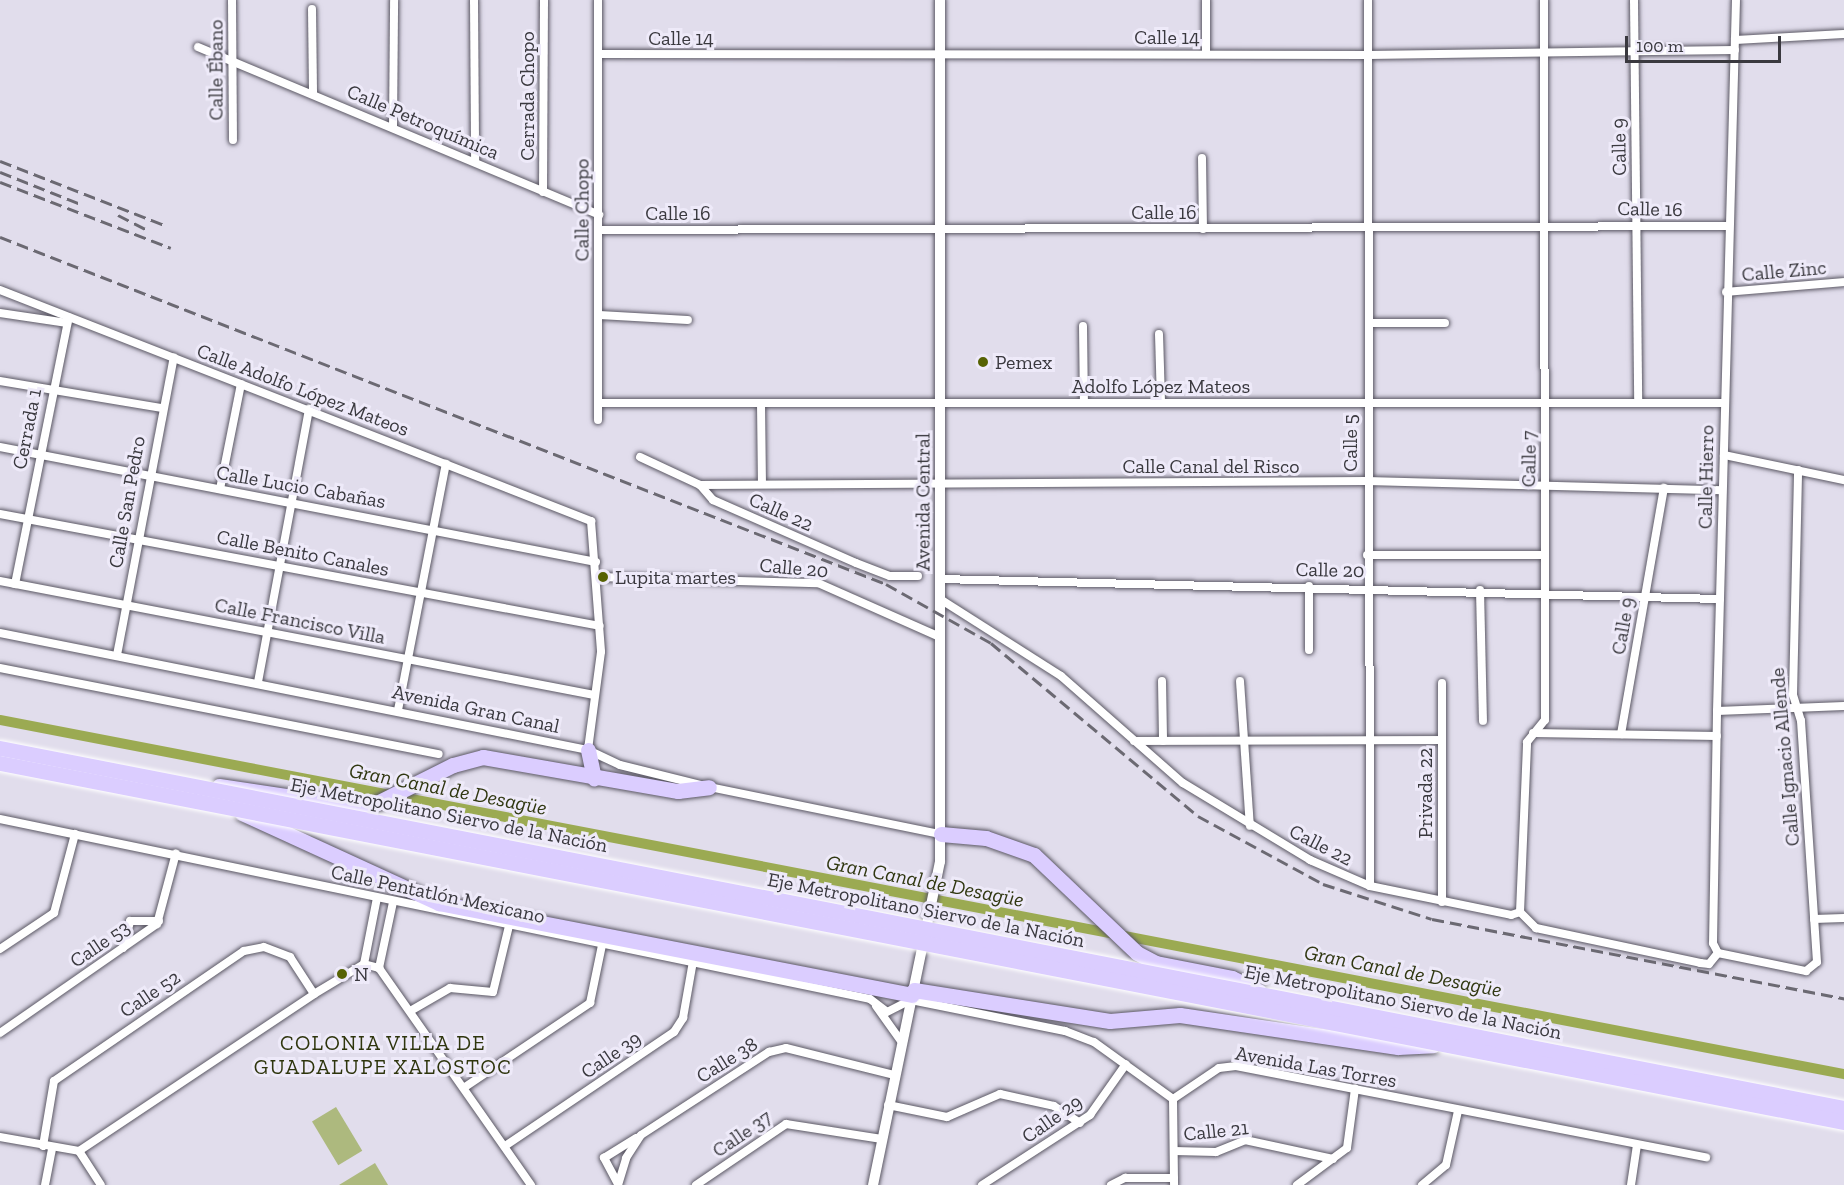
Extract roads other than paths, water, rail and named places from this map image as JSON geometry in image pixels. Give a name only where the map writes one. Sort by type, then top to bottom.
[{"type":"highway","name":"Eje Metropolitano Siervo de la Nación","points":[[0,748],[1275,999],[1844,1108]]},
{"type":"highway","points":[[588,750],[594,778]]},
{"type":"highway","points":[[189,785],[262,788],[367,808],[453,765],[483,757],[678,791],[709,787]]},
{"type":"highway","name":"Eje Metropolitano Siervo de la Nación","points":[[0,763],[1436,1045],[1844,1122]]},
{"type":"highway","points":[[235,810],[408,892],[482,912],[912,995],[1110,1021],[1180,1016],[1398,1047],[1436,1045]]},
{"type":"highway","points":[[941,834],[1011,845],[1055,871],[1137,953],[1156,963],[1232,978],[1275,999]]},
{"type":"street","name":"Calle Ébano","points":[[232,0],[233,140]]},
{"type":"street","points":[[393,127],[394,0]]},
{"type":"street","points":[[474,0],[475,160]]},
{"type":"street","name":"Cerrada Chopo","points":[[543,192],[544,0]]},
{"type":"street","name":"Calle Chopo","points":[[598,0],[598,420]]},
{"type":"street","name":"Avenida Central","points":[[873,1185],[901,1041],[936,883],[941,834],[940,0]]},
{"type":"street","points":[[1206,0],[1206,53]]},
{"type":"street","name":"Calle 5","points":[[1368,0],[1370,323],[1366,481],[1370,886]]},
{"type":"street","name":"Calle 7","points":[[1520,912],[1527,742],[1545,720],[1544,0]]},
{"type":"street","name":"Calle 9","points":[[1634,0],[1638,401]]},
{"type":"street","name":"Calle Hierro","points":[[1718,953],[1713,943],[1717,711],[1726,292],[1736,0]]},
{"type":"street","points":[[312,9],[313,94]]},
{"type":"street","points":[[1735,40],[1844,34]]},
{"type":"street","name":"Calle Petroquímica","points":[[198,47],[475,160],[599,215]]},
{"type":"street","name":"Calle 14","points":[[598,54],[1368,55],[1735,50]]},
{"type":"street","points":[[1202,158],[1203,229]]},
{"type":"street","name":"Calle 16","points":[[599,230],[1369,228],[1543,224],[1728,226]]},
{"type":"street","name":"Calle Zinc","points":[[1726,292],[1844,282]]},
{"type":"street","name":"Calle Adolfo López Mateos","points":[[0,290],[68,320],[174,357],[593,523],[596,562]]},
{"type":"street","points":[[0,313],[68,320]]},
{"type":"street","points":[[599,315],[688,320]]},
{"type":"street","name":"Cerrada 1","points":[[15,584],[51,391],[68,320]]},
{"type":"street","points":[[1370,323],[1445,323]]},
{"type":"street","points":[[1083,326],[1084,403]]},
{"type":"street","points":[[1160,334],[1161,402]]},
{"type":"street","name":"Calle San Pedro","points":[[117,655],[161,408],[174,357]]},
{"type":"street","points":[[0,381],[161,408]]},
{"type":"street","points":[[220,489],[241,384]]},
{"type":"street","name":"Adolfo López Mateos","points":[[598,404],[1638,401],[1724,403]]},
{"type":"street","points":[[761,404],[762,482]]},
{"type":"street","points":[[258,682],[309,410]]},
{"type":"street","name":"Calle Lucio Cabañas","points":[[0,447],[432,527],[596,562]]},
{"type":"street","points":[[1724,455],[1844,480]]},
{"type":"street","name":"Calle 22","points":[[640,457],[700,485],[713,500],[856,563],[890,576],[918,576]]},
{"type":"street","points":[[398,710],[406,657],[446,464]]},
{"type":"street","name":"Calle Ignacio Allende","points":[[1718,953],[1813,968],[1814,919],[1797,709],[1793,695],[1798,470]]},
{"type":"street","name":"Calle Canal del Risco","points":[[700,485],[762,482],[941,484],[1366,481],[1545,483],[1722,490]]},
{"type":"street","name":"Calle 9","points":[[1621,734],[1664,488]]},
{"type":"street","name":"Calle Benito Canales","points":[[0,514],[600,626]]},
{"type":"street","points":[[1367,555],[1545,555]]},
{"type":"street","points":[[588,750],[594,695],[600,675],[596,562]]},
{"type":"street","name":"Calle 20","points":[[598,577],[818,583],[940,637]]},
{"type":"street","name":"Calle 20","points":[[940,579],[1368,587],[1720,599]]},
{"type":"street","name":"Calle Francisco Villa","points":[[0,581],[406,657],[594,695]]},
{"type":"street","points":[[1309,586],[1309,650]]},
{"type":"street","points":[[1480,590],[1483,722]]},
{"type":"street","name":"Calle 22","points":[[940,598],[1023,648],[1183,783],[1250,826],[1370,886],[1511,915],[1520,912]]},
{"type":"street","name":"Avenida Gran Canal","points":[[0,633],[258,682],[588,750],[620,765],[709,787],[941,834]]},
{"type":"street","points":[[0,668],[439,754]]},
{"type":"street","points":[[1162,681],[1163,741]]},
{"type":"street","points":[[1240,681],[1250,826]]},
{"type":"street","name":"Privada 22","points":[[1442,683],[1442,902]]},
{"type":"street","points":[[1717,711],[1844,706]]},
{"type":"street","points":[[1533,733],[1717,736]]},
{"type":"street","points":[[1134,741],[1441,740]]},
{"type":"street","name":"Calle Pentatlón Mexicano","points":[[0,819],[176,853],[393,902],[602,945],[693,961],[870,999],[894,1013],[912,995]]},
{"type":"street","points":[[0,949],[54,913],[75,834]]},
{"type":"street","name":"Calle 53","points":[[0,1033],[159,921],[176,853]]},
{"type":"street","points":[[364,964],[377,898]]},
{"type":"street","points":[[380,968],[393,902]]},
{"type":"street","points":[[1520,912],[1536,928],[1688,960],[1709,964],[1718,953]]},
{"type":"street","points":[[1814,919],[1844,918]]},
{"type":"street","points":[[123,948],[129,921],[159,921]]},
{"type":"street","points":[[412,1010],[450,988],[484,994],[496,989],[509,926]]},
{"type":"street","points":[[465,1087],[590,1003],[602,945]]},
{"type":"street","name":"Calle 52","points":[[43,1146],[54,1081],[244,951],[264,948],[290,957],[314,994]]},
{"type":"street","name":"Calle 39","points":[[505,1146],[674,1032],[683,1018],[693,961]]},
{"type":"street","points":[[0,1137],[79,1151],[314,994],[364,964],[380,968],[412,1010],[531,1185]]},
{"type":"street","points":[[912,995],[1080,1035],[1126,1064],[1173,1099],[1174,1181],[1125,1178],[1111,1185]]},
{"type":"street","points":[[870,999],[901,1041]]},
{"type":"street","name":"Calle 38","points":[[618,1185],[626,1158],[641,1135],[780,1048],[894,1076]]},
{"type":"street","name":"Calle 29","points":[[982,1185],[1080,1123],[1099,1105],[1126,1064]]},
{"type":"street","name":"Avenida Las Torres","points":[[1173,1099],[1231,1065],[1458,1111],[1706,1157]]},
{"type":"street","points":[[1297,1185],[1347,1148],[1355,1089]]},
{"type":"street","points":[[888,1105],[952,1116],[1000,1094],[1054,1106],[1080,1123]]},
{"type":"street","points":[[1422,1185],[1446,1165],[1458,1111]]},
{"type":"street","name":"Calle 37","points":[[696,1185],[786,1124],[882,1138]]},
{"type":"street","points":[[618,1185],[605,1156],[641,1135]]},
{"type":"street","name":"Calle 21","points":[[1174,1151],[1216,1152],[1245,1140],[1333,1159]]},
{"type":"street","points":[[1631,1185],[1637,1145]]},
{"type":"street","points":[[45,1185],[52,1148]]},
{"type":"street","points":[[79,1151],[101,1185]]},
{"type":"waterway","name":"Gran Canal de Desagüe","points":[[0,720],[1844,1074]]},
{"type":"railway","points":[[0,161],[164,225]]},
{"type":"railway","points":[[0,172],[81,204]]},
{"type":"railway","points":[[0,182],[171,248]]},
{"type":"railway","points":[[118,215],[146,229]]},
{"type":"railway","points":[[0,237],[886,584],[991,643],[1198,816],[1323,884],[1432,919],[1844,998]]},
{"type":"place","name":"Pemex","points":[[983,362]]},
{"type":"place","name":"Lupita martes","points":[[603,577]]},
{"type":"place","name":"N","points":[[342,974]]},
{"type":"district","name":"COLONIA VILLA DE GUADALUPE XALOSTOC","points":[[383,1055]]}]
